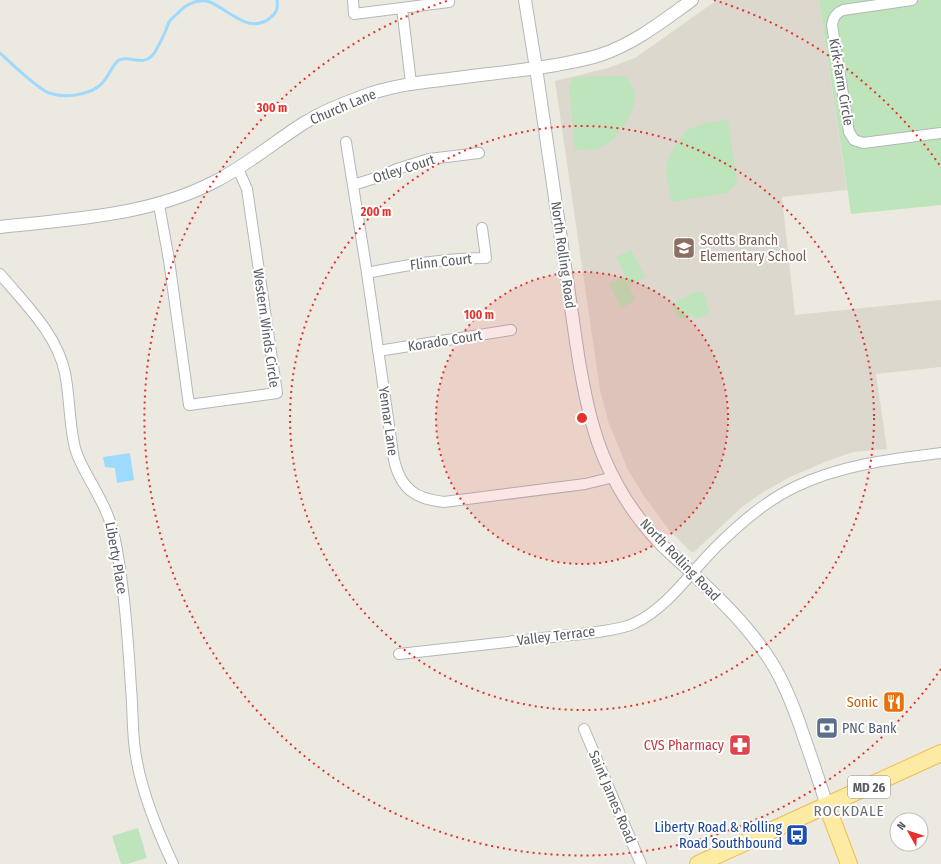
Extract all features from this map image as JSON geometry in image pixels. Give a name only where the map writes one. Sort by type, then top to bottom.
[{"type":"main road","name":"MD 26","points":[[698,864],[828,806],[941,753]]},
{"type":"main road","name":"North Rolling Road","points":[[828,806],[849,864]]},
{"type":"street","points":[[353,0],[354,14],[449,2],[449,0]]},
{"type":"street","name":"North Rolling Road","points":[[525,0],[584,393],[602,453],[614,478],[632,508],[657,540],[692,573],[750,634],[770,660],[785,687],[794,708],[828,806]]},
{"type":"street","name":"Church Lane","points":[[0,227],[103,215],[159,205],[196,191],[238,169],[285,136],[321,114],[368,94],[411,83],[581,61],[613,50],[641,35],[692,0]]},
{"type":"street","name":"Kirk Farm Circle","points":[[912,0],[843,10],[838,12],[832,20],[849,132],[854,140],[863,144],[941,133]]},
{"type":"street","points":[[402,8],[411,83]]},
{"type":"street","name":"Yennar Lane","points":[[346,142],[367,273],[394,460],[397,472],[408,490],[430,500],[444,502],[585,484],[614,478]]},
{"type":"street","name":"Otley Court","points":[[353,185],[429,159],[479,153]]},
{"type":"street","name":"Western Winds Circle","points":[[159,205],[169,260],[190,405],[277,393],[247,189],[238,169]]},
{"type":"street","name":"Flinn Court","points":[[367,273],[435,261],[461,258],[486,258],[482,228]]},
{"type":"street","name":"Liberty Place","points":[[0,274],[42,325],[58,350],[65,373],[74,445],[78,457],[109,516],[113,529],[128,638],[135,750],[146,796],[173,864]]},
{"type":"street","name":"Korado Court","points":[[378,351],[511,330]]},
{"type":"street","name":"Valley Terrace","points":[[399,654],[585,633],[633,625],[646,618],[659,608],[715,548],[750,516],[770,501],[794,487],[838,470],[867,463],[941,453]]},
{"type":"street","name":"Saint James Road","points":[[584,729],[641,864]]},
{"type":"shaded area","name":"Scotts Branch Elementary School","points":[[717,0],[819,0],[847,190],[782,197],[795,315],[941,300],[941,367],[876,374],[887,449],[853,452],[790,477],[763,492],[742,507],[694,552],[691,552],[669,530],[644,496],[628,470],[608,421],[600,390],[555,81],[608,68],[635,58]]},
{"type":"green space","points":[[819,0],[941,0],[941,205],[851,214]]},
{"type":"green space","points":[[626,76],[633,86],[635,100],[630,115],[621,130],[602,147],[590,150],[575,150],[569,85],[574,77]]},
{"type":"green space","points":[[728,120],[737,183],[727,193],[672,202],[666,173],[668,158],[676,144],[687,130],[708,122]]},
{"type":"green space","points":[[631,250],[645,277],[630,285],[616,257]]},
{"type":"green space","points":[[624,277],[636,300],[621,308],[609,284]]},
{"type":"green space","points":[[698,291],[704,293],[709,311],[708,314],[695,319],[692,315],[682,319],[677,317],[673,307],[674,302]]},
{"type":"green space","points":[[138,828],[147,858],[127,864],[121,864],[112,836]]},
{"type":"water","points":[[130,453],[134,480],[117,483],[115,468],[105,467],[103,457]]},
{"type":"waterway","points":[[0,53],[44,91],[55,95],[68,96],[81,94],[99,86],[119,60],[146,60],[151,57],[158,47],[170,20],[187,5],[200,1],[210,2],[239,19],[247,23],[254,24],[262,23],[276,12],[277,0]]},
{"type":"place","name":"Scotts Branch Elementary School","points":[[684,248]]},
{"type":"place","name":"Sonic","points":[[894,702]]},
{"type":"place","name":"PNC Bank","points":[[827,728]]},
{"type":"place","name":"CVS Pharmacy","points":[[740,745]]},
{"type":"place","name":"Liberty Road & Rolling Road Southbound","points":[[797,835]]},
{"type":"district","name":"ROCKDALE","points":[[849,811]]}]
